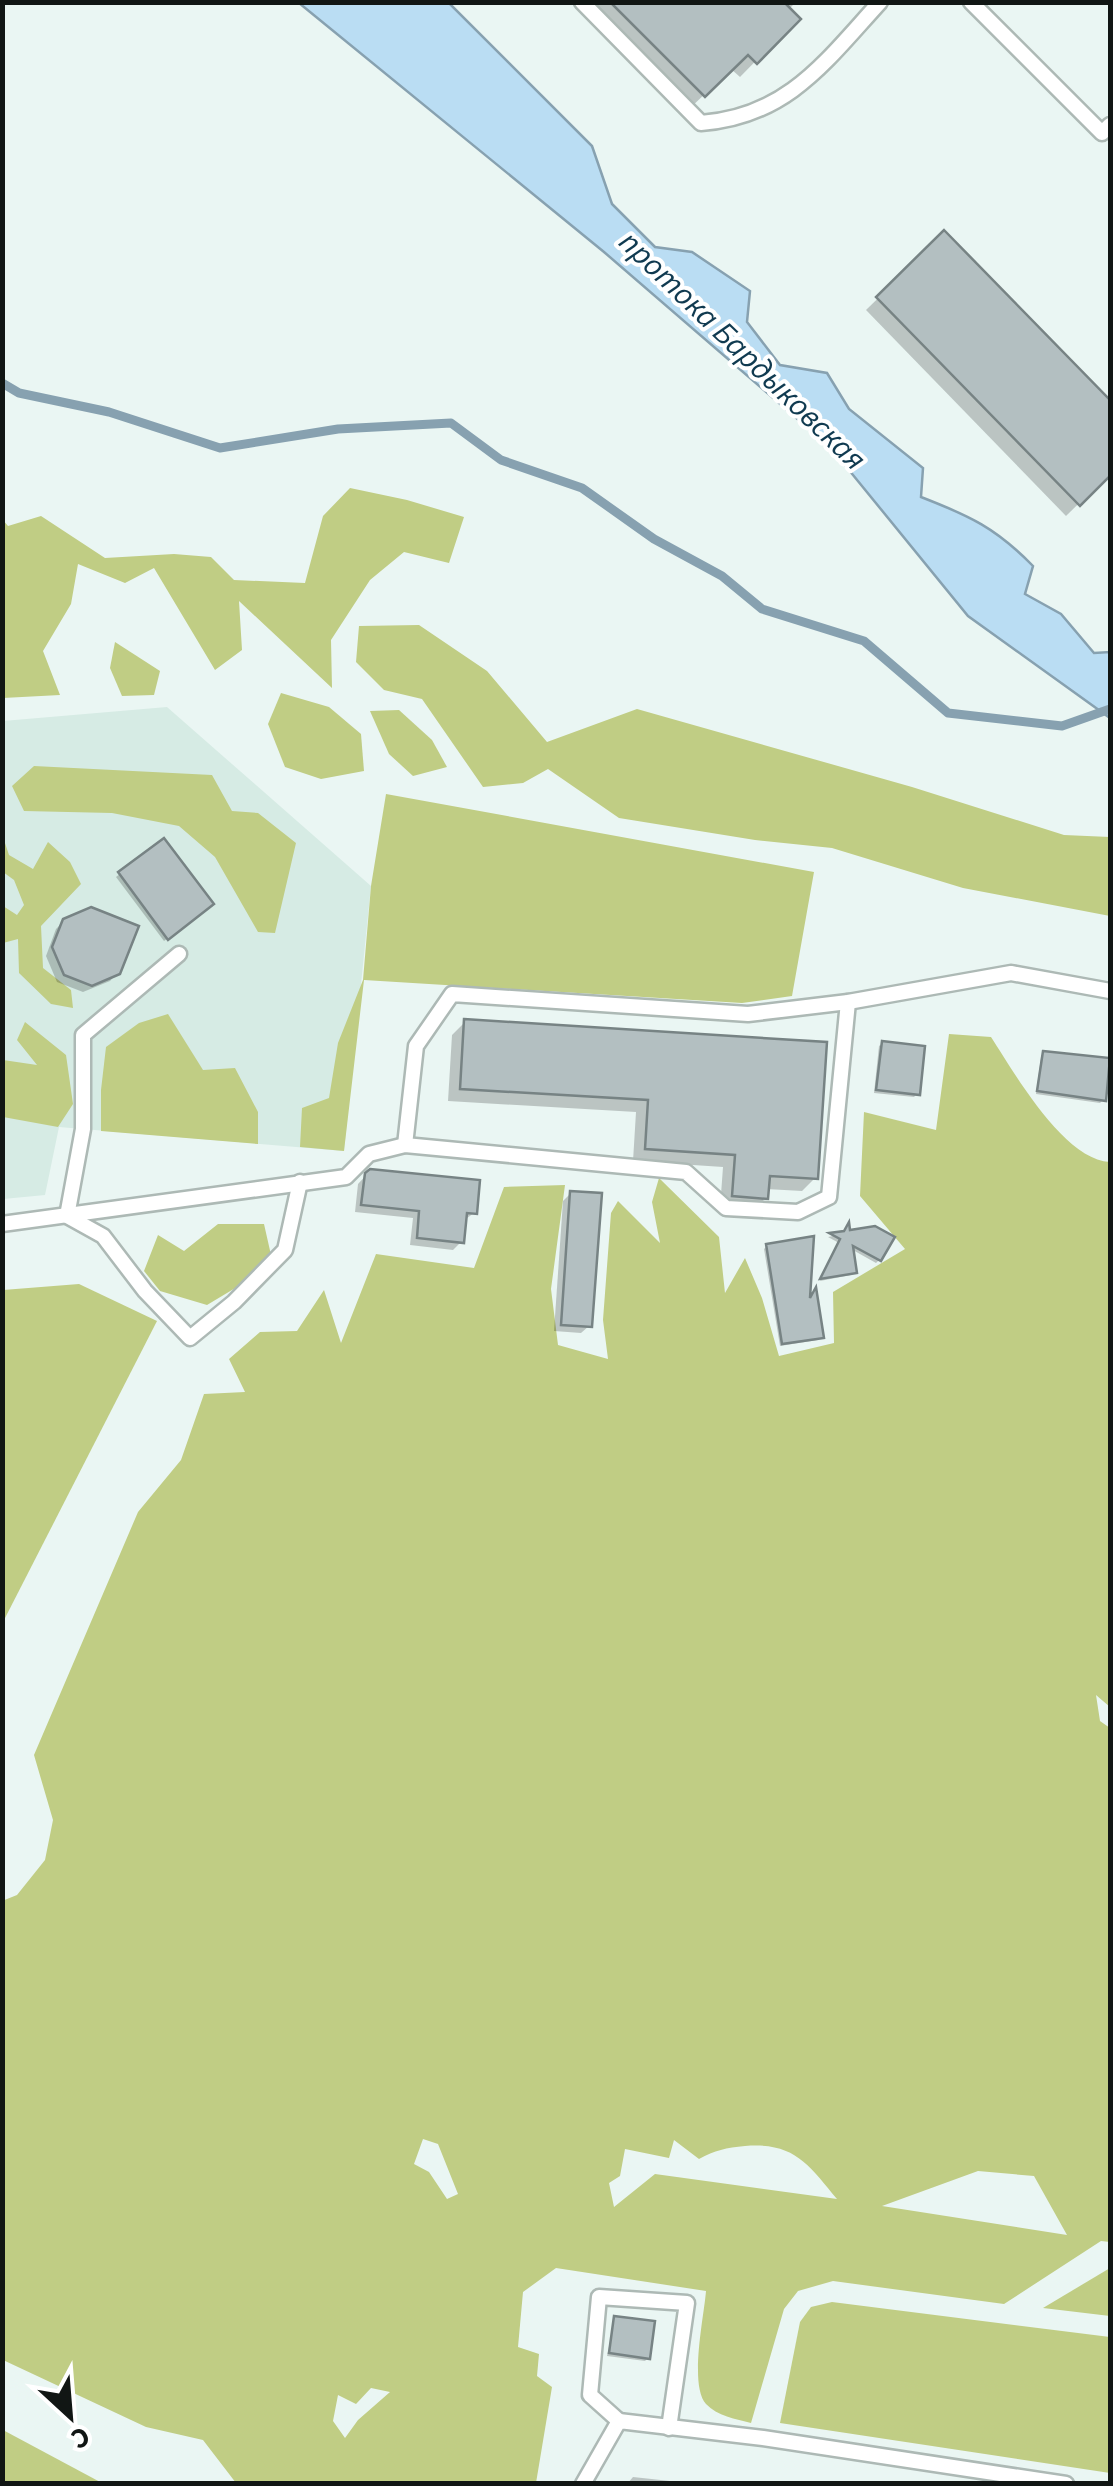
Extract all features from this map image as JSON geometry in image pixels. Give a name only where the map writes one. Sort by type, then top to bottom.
[{"type":"lane","points":[[582,2],[701,123],[754,112],[804,84],[880,2]]},
{"type":"lane","points":[[971,2],[1102,133],[1110,125]]},
{"type":"lane","points":[[67,1216],[83,1130],[83,1034],[179,954]]},
{"type":"lane","points":[[405,1145],[416,1046],[452,994],[748,1014],[848,1002],[1010,973],[1110,990]]},
{"type":"lane","points":[[2,1224],[346,1176],[369,1154],[405,1145],[686,1172],[726,1208],[798,1212],[829,1197],[848,1002]]},
{"type":"lane","points":[[67,1216],[103,1236],[144,1290],[190,1338],[234,1302],[284,1250],[300,1182]]},
{"type":"lane","points":[[669,2428],[687,2303],[599,2297],[590,2395],[619,2422],[669,2428],[763,2438],[1066,2484]]},
{"type":"lane","points":[[583,2484],[619,2422]]},
{"type":"shaded area","points":[[167,707],[371,886],[344,1151],[59,1127],[45,1195],[3,1199],[3,721]]},
{"type":"green space","points":[[350,488],[464,517],[449,563],[404,552],[370,580],[331,640],[332,688],[239,601],[242,650],[215,670],[154,568],[125,583],[78,564],[71,604],[43,651],[60,695],[3,698],[3,520],[8,526],[41,516],[105,558],[174,554],[211,557],[234,580],[305,583],[323,516]]},
{"type":"green space","points":[[419,625],[487,671],[547,742],[637,709],[912,787],[1064,835],[1110,837],[1110,916],[963,888],[832,848],[619,818],[548,769],[523,783],[483,787],[422,699],[384,690],[356,662],[359,626]]},
{"type":"green space","points":[[115,642],[160,671],[154,695],[122,696],[110,668]]},
{"type":"green space","points":[[281,693],[329,707],[361,734],[364,771],[321,779],[285,767],[268,724]]},
{"type":"green space","points":[[399,710],[432,740],[447,767],[413,776],[389,754],[370,711]]},
{"type":"green space","points":[[34,766],[212,775],[232,811],[258,813],[296,843],[275,933],[258,932],[215,857],[179,826],[112,813],[24,811],[12,786]]},
{"type":"green space","points":[[386,794],[814,872],[792,996],[742,1003],[364,980],[344,1151],[300,1147],[302,1108],[329,1098],[338,1043],[363,980],[371,886]]},
{"type":"green space","points":[[3,837],[9,855],[33,869],[48,842],[70,862],[81,884],[41,926],[43,968],[71,990],[73,1008],[51,1004],[19,973],[18,939],[3,943],[3,906],[17,915],[24,905],[14,880],[3,872]]},
{"type":"green space","points":[[168,1014],[203,1070],[235,1068],[258,1112],[258,1144],[101,1131],[106,1047],[139,1023]]},
{"type":"green space","points":[[25,1022],[66,1055],[73,1104],[58,1127],[3,1117],[3,1060],[37,1065],[17,1040]]},
{"type":"green space","points":[[949,1034],[991,1037],[1058,1131],[1093,1158],[1110,1162],[1110,1707],[1096,1695],[1100,1721],[1110,1728],[1110,2242],[1101,2241],[1004,2304],[833,2281],[798,2291],[784,2309],[751,2423],[716,2411],[701,2395],[698,2367],[706,2291],[556,2268],[523,2292],[518,2347],[539,2354],[537,2376],[552,2387],[536,2483],[236,2483],[203,2440],[146,2427],[3,2360],[2,1901],[17,1895],[45,1860],[53,1820],[34,1755],[138,1512],[181,1460],[204,1394],[245,1392],[229,1359],[260,1332],[297,1331],[324,1290],[341,1343],[376,1254],[474,1268],[504,1187],[565,1185],[551,1289],[558,1345],[608,1359],[603,1320],[611,1213],[618,1201],[660,1243],[652,1202],[659,1178],[719,1237],[725,1293],[745,1258],[779,1356],[834,1343],[833,1292],[905,1249],[860,1196],[864,1112],[936,1130]],"holes":[[[423,2139],[438,2144],[458,2194],[447,2199],[429,2172],[414,2164]],[[674,2140],[699,2159],[716,2151],[745,2146],[776,2148],[799,2158],[837,2199],[655,2174],[614,2207],[609,2183],[620,2176],[625,2149],[669,2158]],[[978,2171],[1034,2176],[1067,2235],[882,2206]],[[371,2388],[390,2392],[358,2420],[345,2438],[333,2421],[338,2395],[356,2404]]]},
{"type":"green space","points":[[218,1224],[264,1224],[271,1255],[242,1284],[207,1305],[160,1291],[144,1271],[158,1235],[184,1251]]},
{"type":"green space","points":[[79,1284],[157,1321],[3,1622],[3,1290]]},
{"type":"green space","points":[[1110,2268],[1110,2316],[1043,2308]]},
{"type":"green space","points":[[832,2302],[1110,2337],[1110,2473],[780,2423],[800,2322],[811,2307]]},
{"type":"green space","points":[[3,2430],[102,2483],[3,2483]]},
{"type":"water","name":"протока Бардыковская","points":[[299,3],[449,3],[592,146],[612,204],[655,247],[692,252],[750,291],[747,322],[780,365],[827,373],[849,409],[923,468],[921,497],[981,524],[1033,566],[1025,594],[1061,614],[1094,653],[1110,652],[1110,718],[968,616],[831,448],[604,252]]},
{"type":"building","points":[[610,2],[784,2],[801,19],[757,64],[748,55],[705,97]]},
{"type":"building","points":[[944,230],[1110,400],[1110,476],[1080,506],[876,297]]},
{"type":"building","points":[[164,838],[214,904],[168,940],[118,872]]},
{"type":"building","points":[[91,907],[139,926],[120,974],[92,986],[64,975],[52,947],[63,919]]},
{"type":"building","points":[[464,1019],[827,1042],[818,1179],[770,1176],[768,1199],[732,1196],[735,1155],[645,1149],[648,1100],[460,1089]]},
{"type":"building","points":[[882,1041],[925,1046],[920,1095],[876,1090]]},
{"type":"building","points":[[1043,1051],[1110,1058],[1106,1101],[1037,1091]]},
{"type":"building","points":[[370,1169],[480,1180],[477,1214],[467,1213],[464,1243],[417,1238],[419,1211],[361,1205],[365,1173]]},
{"type":"building","points":[[570,1191],[602,1193],[592,1327],[561,1325]]},
{"type":"building","points":[[849,1222],[850,1230],[875,1226],[895,1237],[881,1261],[853,1246],[857,1273],[820,1279],[840,1239],[829,1233],[844,1231]]},
{"type":"building","points":[[814,1236],[810,1298],[816,1287],[824,1338],[782,1344],[766,1244]]},
{"type":"building","points":[[614,2316],[655,2321],[650,2359],[609,2353]]},
{"type":"waterway","points":[[2,383],[19,393],[109,412],[220,448],[338,429],[451,423],[501,460],[582,488],[654,539],[722,576],[762,609],[864,641],[948,713],[1062,726],[1110,709]]}]
